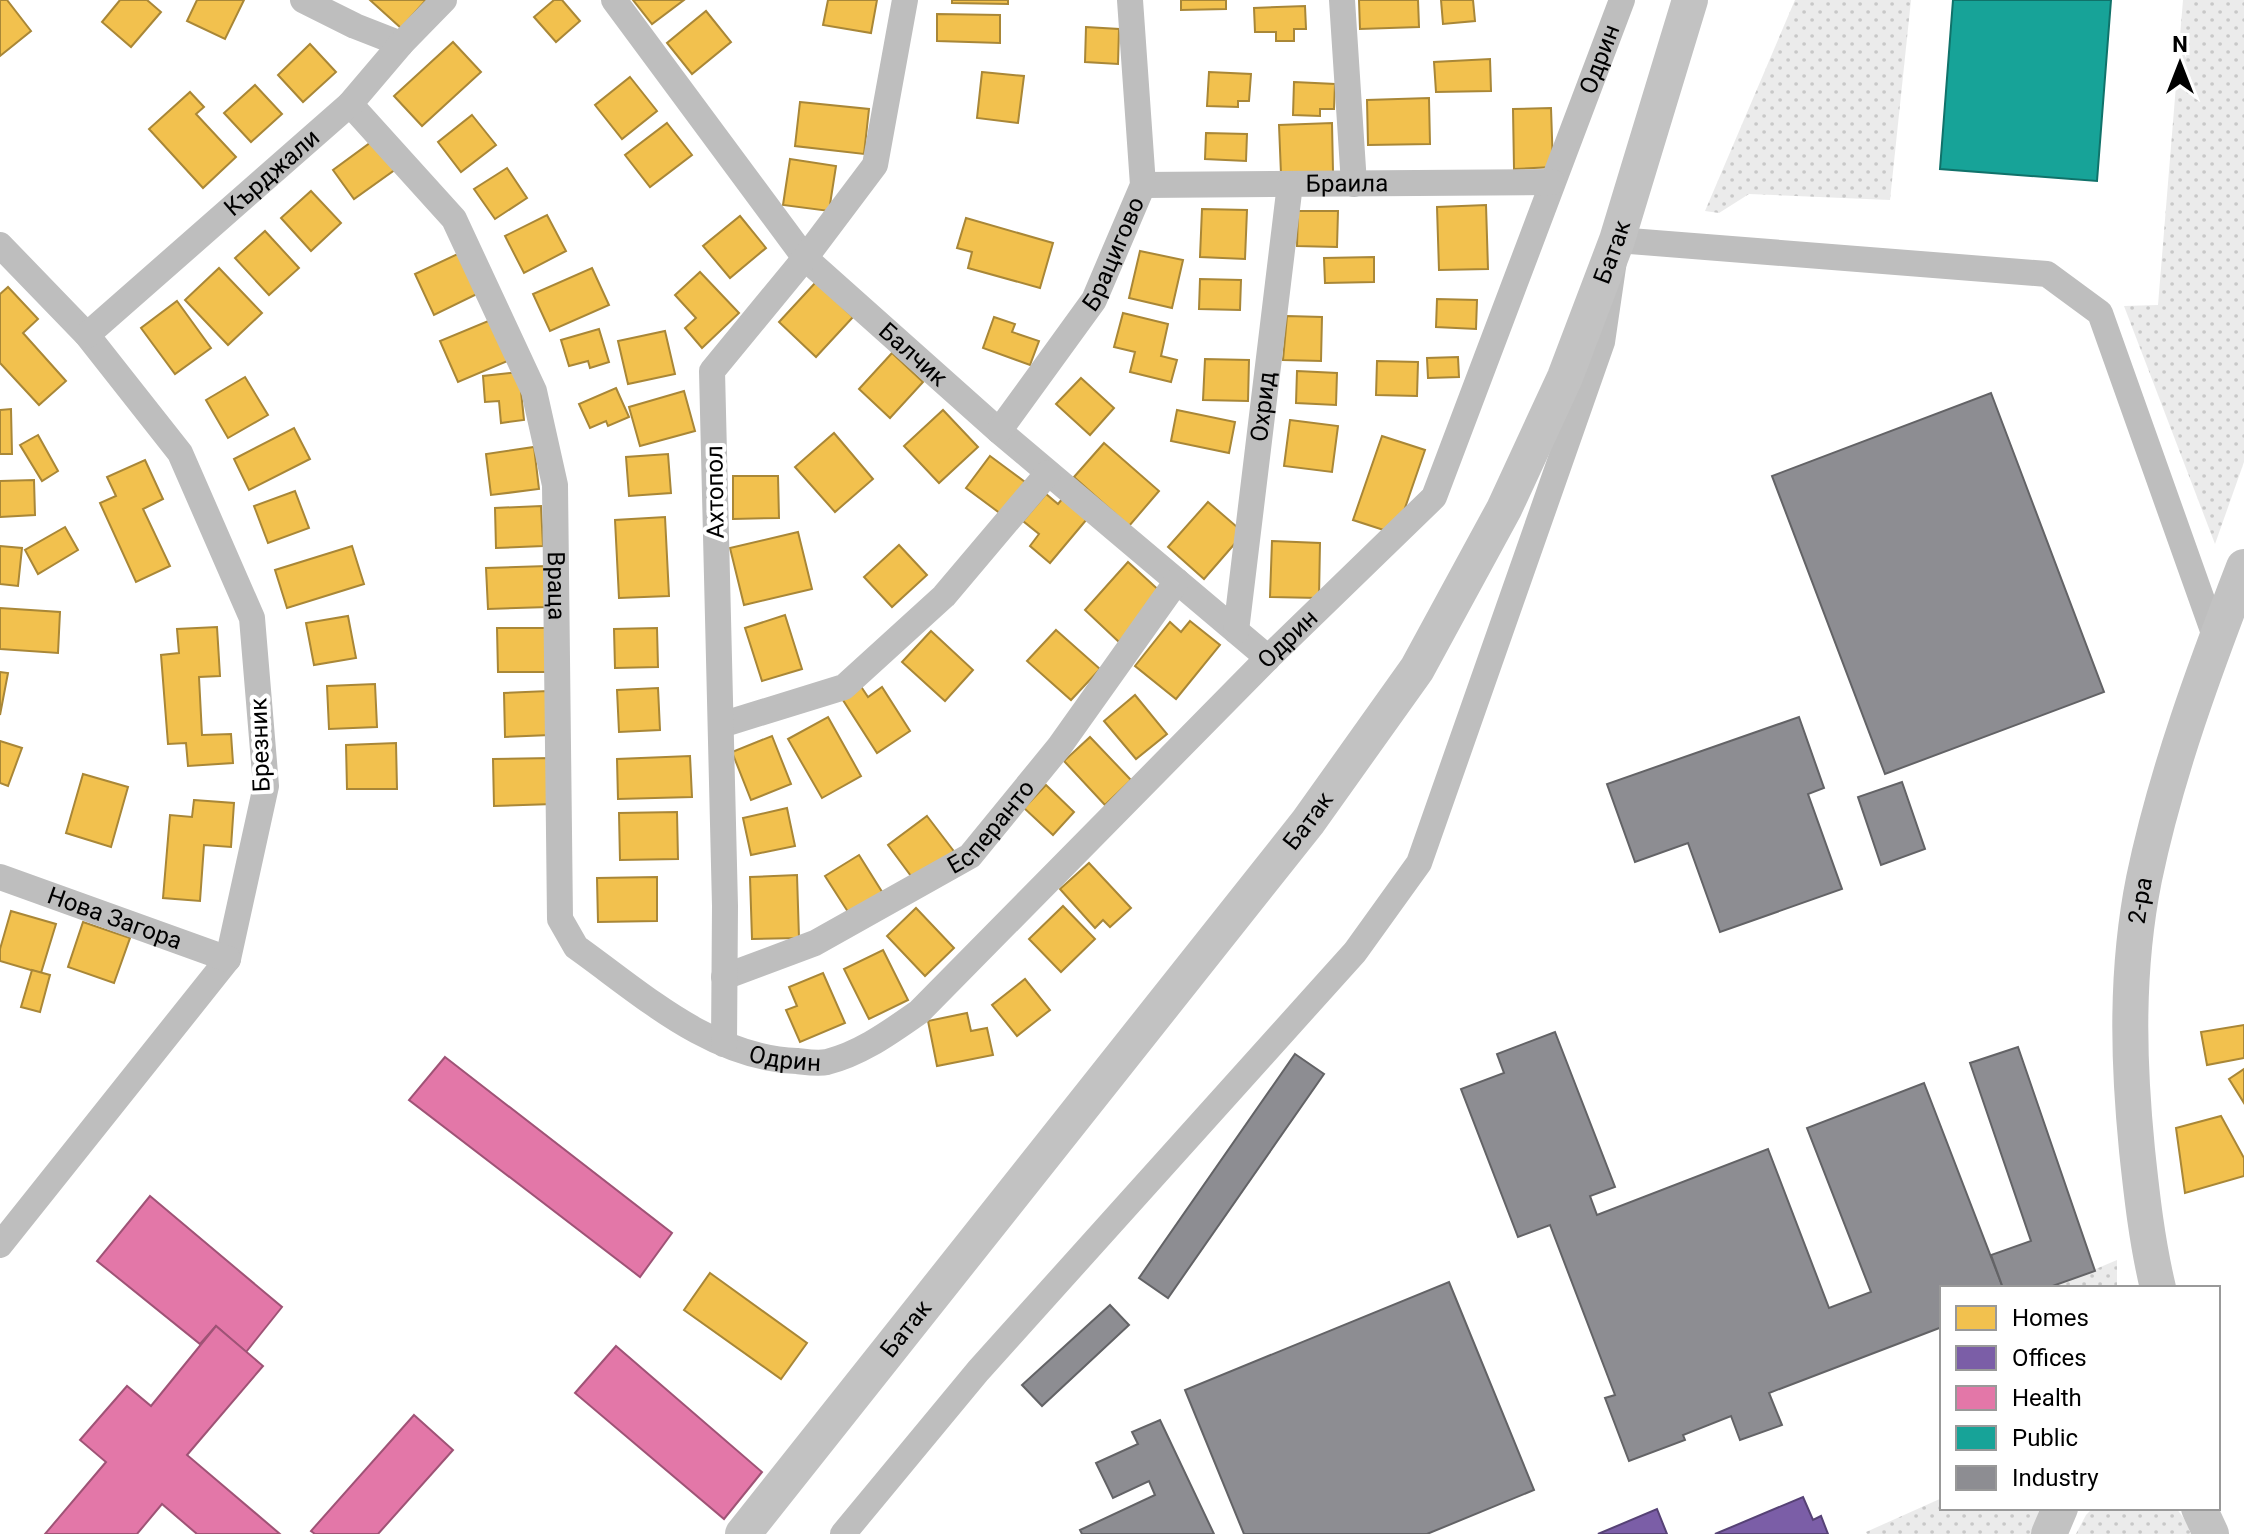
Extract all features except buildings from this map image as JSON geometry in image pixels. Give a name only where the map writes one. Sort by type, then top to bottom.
[{"type":"street","points":[[303,0],[355,26],[401,44]]},
{"type":"street","name":"Кърджали","points":[[87,335],[350,104],[444,0]]},
{"type":"street","name":"Балчик","points":[[614,0],[805,258],[999,431],[1268,658]]},
{"type":"street","name":"Ахтопол","points":[[724,1044],[721,725],[712,371],[805,258],[875,165],[905,0]]},
{"type":"street","name":"Брацигово","points":[[999,431],[1094,300],[1143,185],[1130,0]]},
{"type":"street","points":[[1342,0],[1354,184]]},
{"type":"street","name":"Одрин","points":[[724,1044],[764,1057],[825,1063],[876,1043],[919,1012],[1268,658],[1434,497],[1622,0]]},
{"type":"street","name":"Батак","points":[[743,1534],[1308,822],[1417,669],[1504,509],[1565,377],[1617,240],[1690,0]]},
{"type":"street","name":"Враца","points":[[350,104],[454,219],[534,391],[555,485],[560,919],[576,947],[679,1021],[724,1044]]},
{"type":"street","name":"Браила","points":[[1143,185],[1552,182]]},
{"type":"street","name":"Охрид","points":[[1236,631],[1290,184]]},
{"type":"street","points":[[843,1534],[978,1371],[1355,952],[1419,863],[1602,342],[1617,240],[2047,274],[2100,313],[2216,639]]},
{"type":"street","name":"Брезник","points":[[0,245],[87,335],[180,453],[252,618],[266,786],[228,959],[0,1245]]},
{"type":"street","points":[[721,725],[844,687],[944,596],[1048,473]]},
{"type":"street","name":"2-ра","points":[[2157,1286],[2148,1249],[2132,1097],[2129,1003],[2134,940],[2144,878],[2164,804],[2216,639],[2244,567]]},
{"type":"street","name":"Есперанто","points":[[724,977],[815,943],[970,856],[1059,747],[1177,581]]},
{"type":"street","name":"Нова Загора","points":[[0,877],[228,959]]},
{"type":"street","name":"2-ра","points":[[2146,1286],[2148,1249]]},
{"type":"street","points":[[2049,1534],[2059,1510]]},
{"type":"shaded area","points":[[1795,0],[1911,0],[1890,200],[1749,194],[1719,213],[1705,211]]},
{"type":"shaded area","points":[[2183,0],[2244,0],[2244,462],[2215,544],[2124,306],[2158,305]]},
{"type":"shaded area","points":[[2117,1260],[2117,1286],[2056,1286]]},
{"type":"shaded area","points":[[1940,1499],[1940,1510],[2039,1510],[2032,1534],[1866,1532]]},
{"type":"shaded area","points":[[2091,1510],[2178,1510],[2191,1534],[2076,1534]]}]
